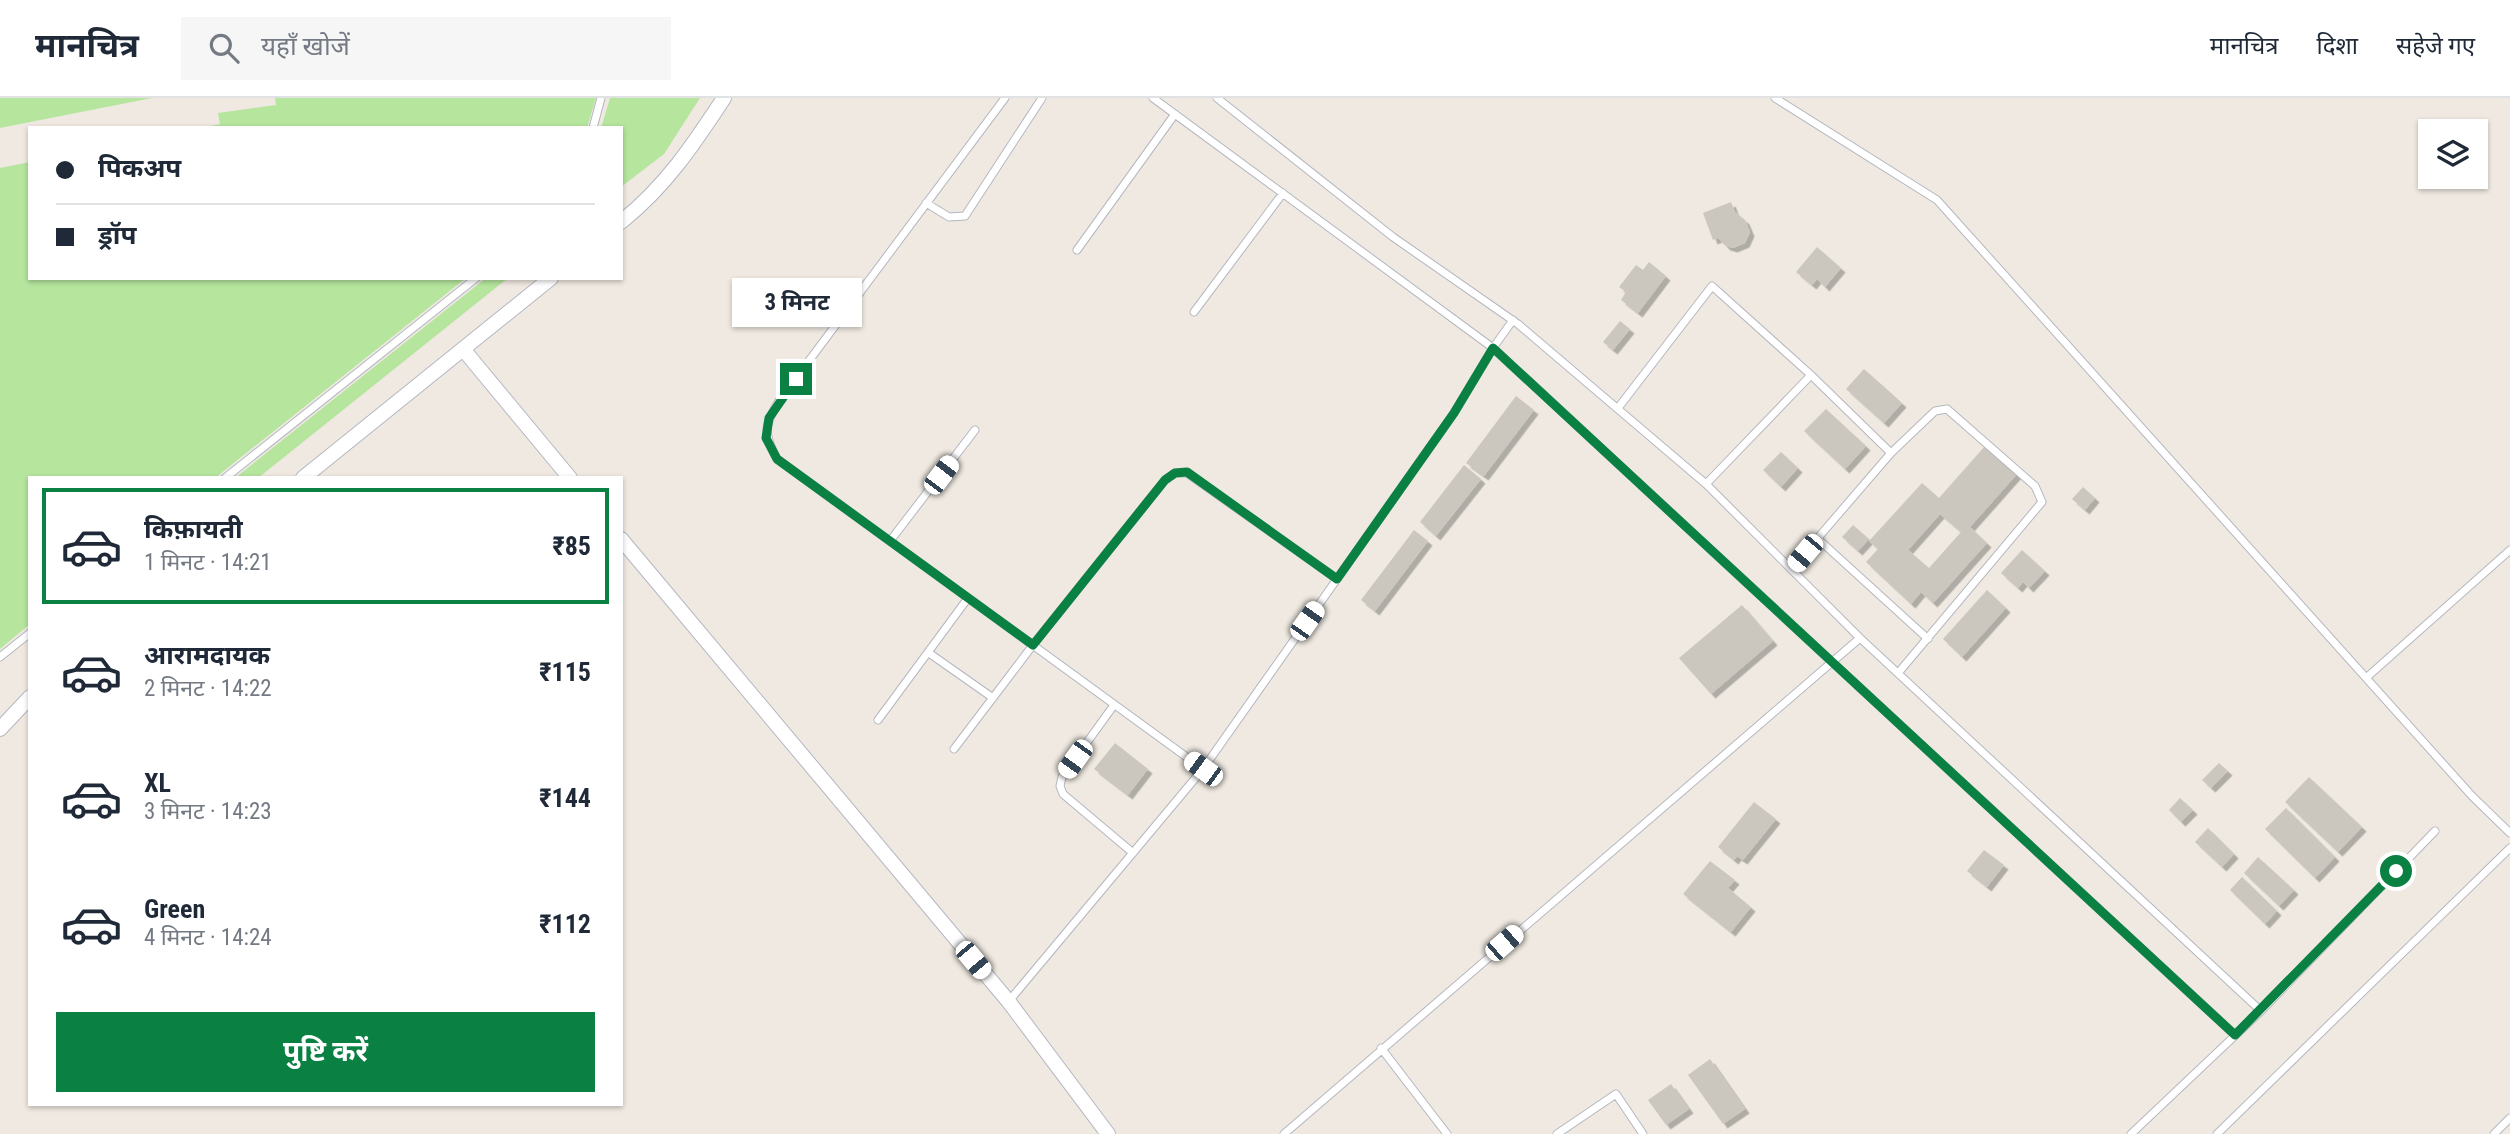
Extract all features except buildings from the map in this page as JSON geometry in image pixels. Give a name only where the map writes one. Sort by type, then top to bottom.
[{"type":"street","points":[[623,220],[665,182],[724,98]]},
{"type":"street","points":[[305,476],[549,280]]},
{"type":"street","points":[[463,349],[568,476]]},
{"type":"street","points":[[623,541],[1009,1002],[1108,1134]]},
{"type":"street","points":[[0,729],[28,699]]},
{"type":"lane","points":[[594,126],[601,98]]},
{"type":"lane","points":[[1004,98],[779,401],[769,418],[766,438],[777,459],[1203,769]]},
{"type":"lane","points":[[926,203],[949,217],[965,216],[1042,98]]},
{"type":"lane","points":[[1153,98],[1493,348],[2235,1035]]},
{"type":"lane","points":[[1217,98],[1393,237],[1513,320],[1706,484],[1860,638],[2260,1011]]},
{"type":"lane","points":[[1775,98],[1787,101],[1937,200],[2472,796],[2510,833]]},
{"type":"lane","points":[[1077,250],[1175,114]]},
{"type":"lane","points":[[1194,313],[1283,193]]},
{"type":"lane","points":[[228,476],[473,280]]},
{"type":"lane","points":[[1618,408],[1712,286],[1811,375],[1891,453]]},
{"type":"lane","points":[[1009,1002],[1203,769],[1454,413],[1513,320]]},
{"type":"lane","points":[[1706,484],[1811,375]]},
{"type":"lane","points":[[1792,568],[1891,453],[1935,411],[1947,409],[2035,486],[2042,502],[1899,672]]},
{"type":"lane","points":[[890,541],[975,430]]},
{"type":"lane","points":[[954,750],[1033,645],[1165,480],[1175,473],[1187,472],[1337,579]]},
{"type":"lane","points":[[1818,538],[1928,639]]},
{"type":"lane","points":[[2366,678],[2510,550]]},
{"type":"lane","points":[[878,720],[968,598]]},
{"type":"lane","points":[[0,657],[28,636]]},
{"type":"lane","points":[[1284,1134],[1860,638]]},
{"type":"lane","points":[[929,653],[993,698]]},
{"type":"lane","points":[[1114,705],[1062,777],[1060,786],[1063,794],[1133,853]]},
{"type":"lane","points":[[2131,1134],[2260,1011],[2435,831]]},
{"type":"lane","points":[[2217,1134],[2510,848]]},
{"type":"lane","points":[[1381,1048],[1447,1134]]},
{"type":"lane","points":[[1557,1134],[1616,1094],[1643,1134]]},
{"type":"lane","points":[[2494,1134],[2510,1118]]},
{"type":"green space","points":[[0,98],[152,98],[0,128]]},
{"type":"green space","points":[[275,98],[596,98],[588,126],[211,126],[220,124],[218,113],[276,105]]},
{"type":"green space","points":[[610,98],[700,98],[664,154],[623,185],[623,126],[602,126]]},
{"type":"green space","points":[[28,162],[28,280],[463,280],[218,476],[28,476],[28,626],[0,649],[0,168]]},
{"type":"green space","points":[[483,280],[506,280],[260,476],[238,476]]},
{"type":"route","points":[[796,379],[769,418],[766,438],[777,459],[1033,645],[1165,480],[1175,473],[1187,472],[1337,579],[1454,413],[1493,348],[2235,1035],[2396,871]]}]
